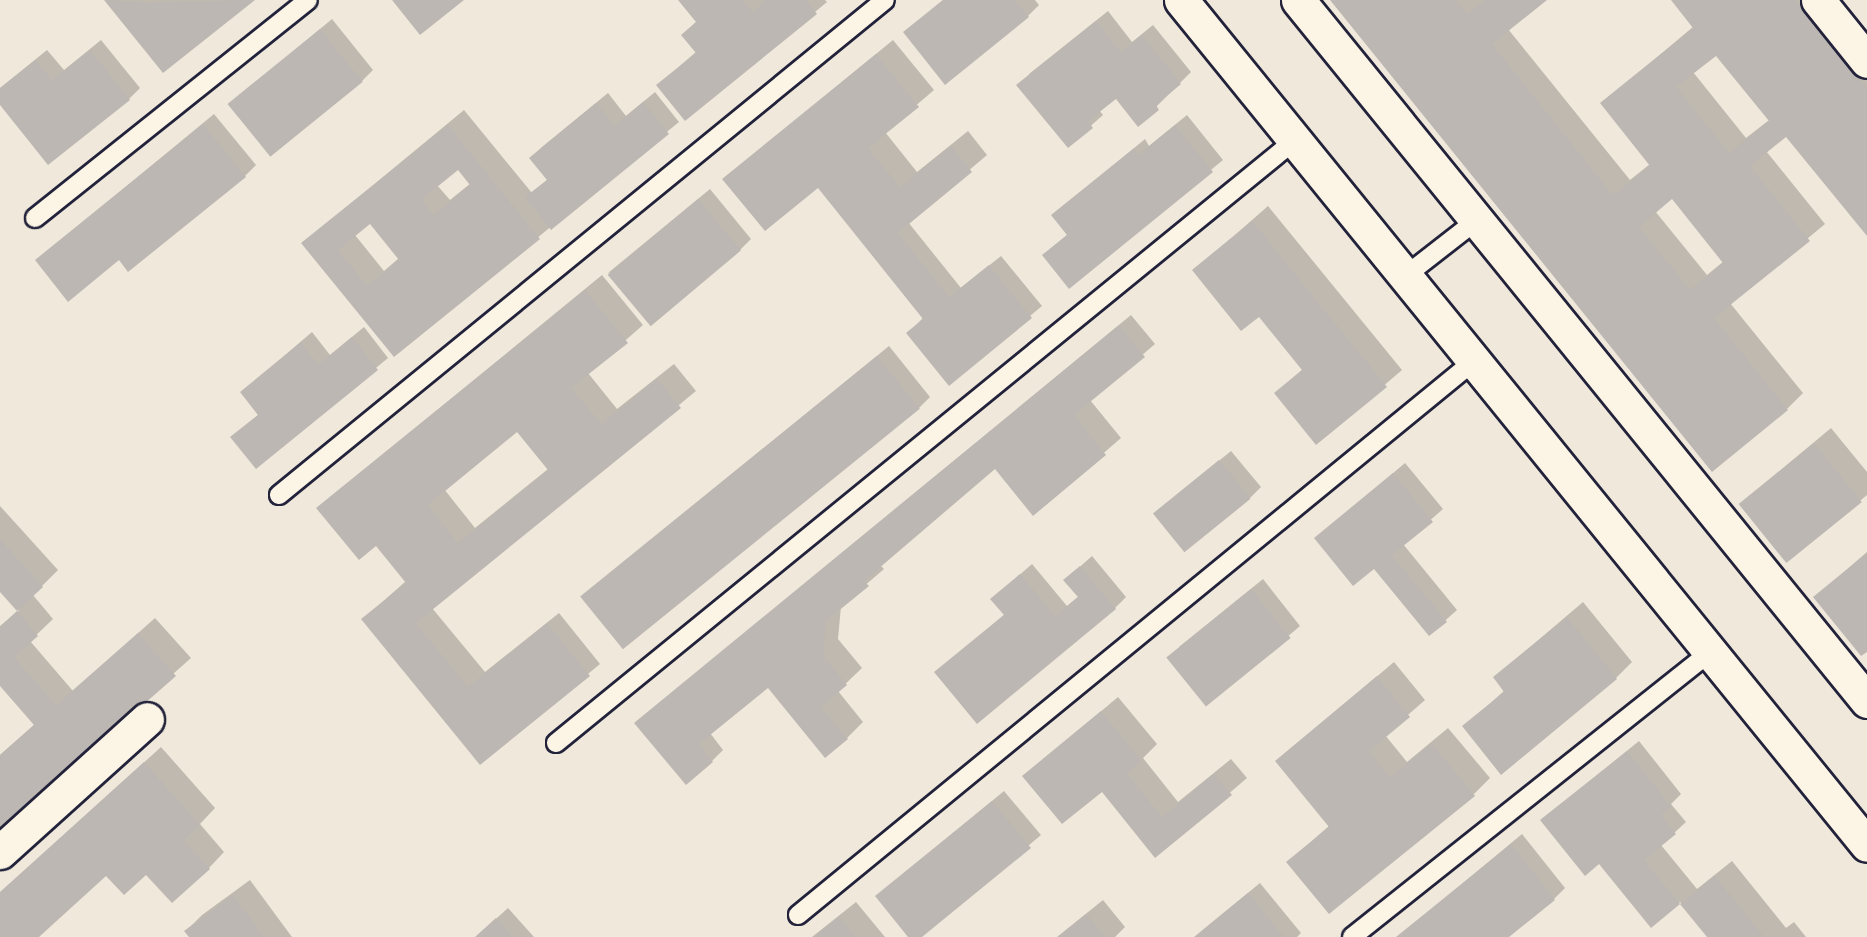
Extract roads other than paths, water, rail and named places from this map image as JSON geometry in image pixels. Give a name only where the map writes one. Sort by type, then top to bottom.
[{"type":"street","points":[[1181,0],[1867,845]]},
{"type":"street","points":[[1298,0],[1867,701]]},
{"type":"street","points":[[1818,0],[1867,61]]},
{"type":"street","points":[[0,852],[147,719]]},
{"type":"lane","points":[[35,218],[308,0]]},
{"type":"lane","points":[[279,495],[885,0]]},
{"type":"lane","points":[[556,743],[1295,140]]},
{"type":"lane","points":[[1406,276],[1477,220]]},
{"type":"lane","points":[[798,915],[1474,361]]},
{"type":"lane","points":[[1352,937],[1710,652]]}]
